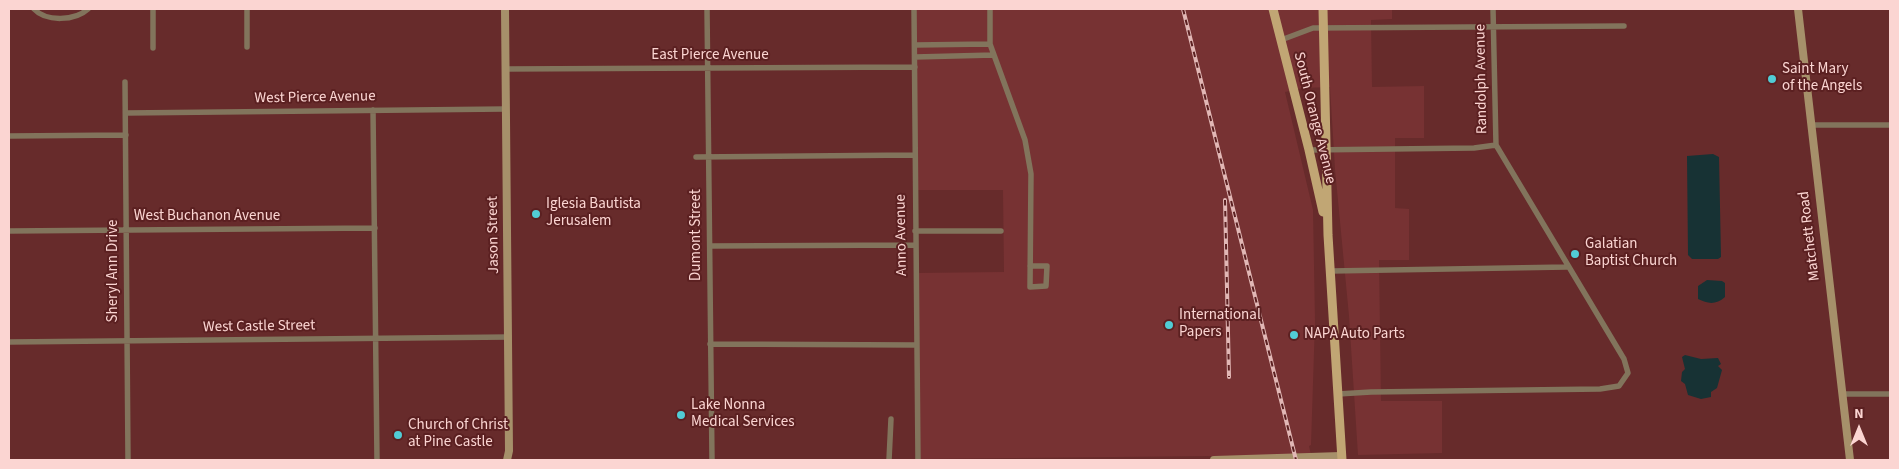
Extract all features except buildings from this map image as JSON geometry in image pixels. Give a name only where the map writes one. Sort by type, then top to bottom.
[{"type":"main road","name":"South Orange Avenue","points":[[1273,9],[1310,150],[1328,235]]},
{"type":"main road","name":"South Orange Avenue","points":[[1323,9],[1328,235],[1342,458]]},
{"type":"street","points":[[34,9],[54,18],[72,17],[83,14],[88,9]]},
{"type":"street","points":[[153,9],[153,48]]},
{"type":"street","points":[[247,9],[247,47]]},
{"type":"street","name":"Jason Street","points":[[505,9],[509,337],[509,451],[506,460]]},
{"type":"street","name":"Dumont Street","points":[[708,9],[712,460]]},
{"type":"street","name":"Anno Avenue","points":[[914,9],[915,345],[918,460]]},
{"type":"street","points":[[990,9],[990,44],[1025,140],[1031,174],[1030,266],[1030,287],[1046,286],[1047,266],[1030,266]]},
{"type":"street","name":"Randolph Avenue","points":[[1338,394],[1600,389],[1619,386],[1628,373],[1624,359],[1567,267],[1496,145],[1493,9]]},
{"type":"street","name":"Matchett Road","points":[[1798,9],[1850,460]]},
{"type":"street","points":[[1281,40],[1313,28],[1624,26]]},
{"type":"street","points":[[915,45],[990,44]]},
{"type":"street","points":[[929,45],[930,56]]},
{"type":"street","points":[[915,57],[994,55]]},
{"type":"street","name":"East Pierce Avenue","points":[[506,69],[915,66]]},
{"type":"street","name":"Sheryl Ann Drive","points":[[125,82],[128,460]]},
{"type":"street","name":"West Pierce Avenue","points":[[126,113],[505,109]]},
{"type":"street","points":[[373,110],[377,460]]},
{"type":"street","points":[[1811,126],[1890,125]]},
{"type":"street","points":[[9,136],[126,135]]},
{"type":"street","points":[[1310,150],[1474,148],[1496,145]]},
{"type":"street","points":[[696,157],[914,155]]},
{"type":"street","name":"West Buchanon Avenue","points":[[9,231],[374,228]]},
{"type":"street","points":[[915,231],[1001,231]]},
{"type":"street","points":[[710,246],[915,245]]},
{"type":"street","points":[[1331,271],[1567,267]]},
{"type":"street","name":"West Castle Street","points":[[9,342],[509,337]]},
{"type":"street","points":[[710,344],[915,345]]},
{"type":"street","points":[[1842,394],[1890,394]]},
{"type":"street","points":[[889,460],[891,418]]},
{"type":"street","points":[[1214,460],[1342,458]]},
{"type":"shaded area","points":[[914,9],[1392,9],[1392,19],[1371,20],[1372,87],[1424,86],[1424,138],[1395,138],[1395,208],[1409,209],[1409,260],[1379,260],[1381,401],[1442,401],[1442,453],[1358,455],[1349,316],[1335,169],[1330,87],[1303,88],[1285,92],[1313,210],[1315,321],[1311,445],[1309,446],[1311,455],[918,459],[916,273],[1004,272],[1003,190],[916,190]]},
{"type":"water","points":[[1713,154],[1719,157],[1721,257],[1718,259],[1692,259],[1688,255],[1687,156]]},
{"type":"water","points":[[1707,280],[1725,283],[1725,297],[1712,303],[1698,299],[1698,286]]},
{"type":"water","points":[[1685,355],[1701,359],[1718,358],[1721,364],[1718,366],[1722,370],[1717,388],[1711,392],[1711,397],[1701,399],[1688,395],[1685,384],[1681,381],[1682,372],[1685,369],[1682,357]]},
{"type":"railway","points":[[1183,9],[1296,460]]},
{"type":"railway","points":[[1225,200],[1229,377]]},
{"type":"place","name":"Saint Mary of the Angels","points":[[1772,79]]},
{"type":"place","name":"Iglesia Bautista Jerusalem","points":[[536,214]]},
{"type":"place","name":"Galatian Baptist Church","points":[[1575,254]]},
{"type":"place","name":"International Papers","points":[[1169,325]]},
{"type":"place","name":"NAPA Auto Parts","points":[[1294,335]]},
{"type":"place","name":"Lake Nonna Medical Services","points":[[681,415]]},
{"type":"place","name":"Church of Christ at Pine Castle","points":[[398,435]]}]
